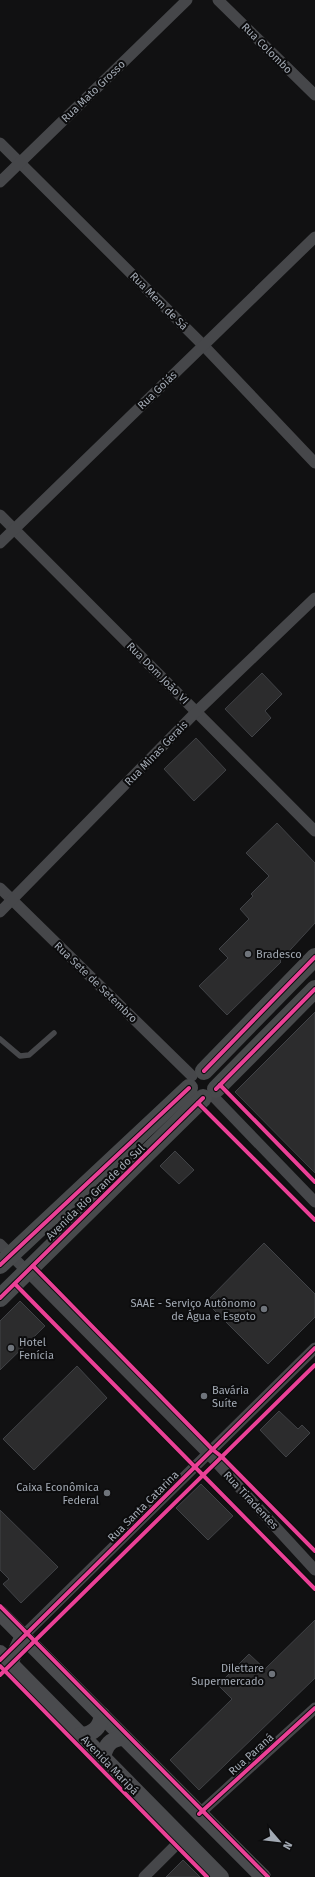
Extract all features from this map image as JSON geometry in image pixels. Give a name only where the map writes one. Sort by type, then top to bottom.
[{"type":"main road","name":"Avenida Rio Grande do Sul","points":[[0,1298],[28,1271],[203,1086],[315,957]]},
{"type":"main road","name":"Avenida Rio Grande do Sul","points":[[4,1255],[315,989]]},
{"type":"main road","points":[[0,1613],[123,1738],[264,1877]]},
{"type":"main road","points":[[3,1658],[23,1637]]},
{"type":"main road","name":"Avenida Maripá","points":[[3,1658],[221,1877]]},
{"type":"main road","points":[[81,1735],[89,1734],[96,1729],[101,1722],[102,1715]]},
{"type":"main road","points":[[103,1757],[105,1747],[110,1742],[123,1738]]},
{"type":"street","name":"Rua Mato Grosso","points":[[0,182],[187,0]]},
{"type":"street","name":"Rua Colombo","points":[[218,0],[315,95]]},
{"type":"street","name":"Rua Mem de Sá","points":[[0,143],[203,345],[315,463]]},
{"type":"street","name":"Rua Goiás","points":[[0,543],[315,237]]},
{"type":"street","name":"Rua Dom João VI","points":[[0,515],[315,831]]},
{"type":"street","name":"Rua Minas Gerais","points":[[0,912],[197,711],[315,598]]},
{"type":"street","name":"Rua Sete de Setembro","points":[[0,888],[203,1086],[315,1202]]},
{"type":"street","name":"Rua Tiradentes","points":[[4,1255],[28,1271],[207,1454],[315,1570]]},
{"type":"street","name":"Rua Santa Catarina","points":[[23,1637],[315,1348]]},
{"type":"street","name":"Rua Paraná","points":[[199,1814],[315,1708]]},
{"type":"street","points":[[144,1877],[182,1839]]},
{"type":"lane","points":[[0,1039],[20,1056],[29,1055],[54,1032]]},
{"type":"building","points":[[262,673],[282,694],[265,711],[271,718],[252,737],[225,709]]},
{"type":"building","points":[[196,738],[226,770],[194,801],[164,769]]},
{"type":"building","points":[[277,823],[315,863],[315,923],[280,961],[281,962],[227,1015],[199,986],[228,958],[219,949],[249,919],[240,909],[253,896],[251,894],[269,876],[246,853]]},
{"type":"building","points":[[315,1012],[315,1173],[235,1092]]},
{"type":"building","points":[[175,1151],[194,1170],[179,1184],[160,1166]]},
{"type":"building","name":"SAAE - Serviço Autônomo de Água e Esgoto","points":[[264,1243],[315,1294],[315,1317],[268,1364],[206,1302]]},
{"type":"building","name":"Hotel Fenícia","points":[[20,1301],[45,1326],[0,1370],[0,1321]]},
{"type":"building","points":[[77,1366],[107,1398],[34,1470],[3,1439]]},
{"type":"building","points":[[279,1411],[298,1429],[302,1425],[310,1433],[286,1457],[260,1430]]},
{"type":"building","points":[[201,1484],[233,1516],[208,1540],[176,1508]]},
{"type":"building","points":[[0,1510],[58,1567],[21,1603],[3,1584],[9,1579],[0,1570]]},
{"type":"building","points":[[315,1620],[315,1678],[199,1790],[170,1760],[232,1699],[218,1685],[249,1654],[265,1669]]},
{"type":"building","points":[[183,1860],[200,1877],[166,1877]]},
{"type":"cycle path","points":[[204,1071],[315,957]]},
{"type":"cycle path","points":[[216,1089],[315,989]]},
{"type":"cycle path","points":[[220,1085],[315,1182]]},
{"type":"cycle path","points":[[0,1265],[189,1088]]},
{"type":"cycle path","points":[[0,1298],[203,1098]]},
{"type":"cycle path","points":[[198,1103],[315,1220]]},
{"type":"cycle path","points":[[33,1266],[212,1449],[222,1457],[315,1551]]},
{"type":"cycle path","points":[[15,1284],[315,1589]]},
{"type":"cycle path","points":[[0,1660],[315,1348]]},
{"type":"cycle path","points":[[0,1675],[315,1365]]},
{"type":"cycle path","points":[[0,1606],[268,1877]]},
{"type":"cycle path","points":[[0,1666],[207,1877]]},
{"type":"cycle path","points":[[199,1814],[315,1708]]},
{"type":"place","name":"Bradesco","points":[[248,954]]},
{"type":"place","name":"SAAE - Serviço Autônomo de Água e Esgoto","points":[[264,1309]]},
{"type":"place","name":"Hotel Fenícia","points":[[11,1348]]},
{"type":"place","name":"Bavária Suíte","points":[[204,1396]]},
{"type":"place","name":"Caixa Econômica Federal","points":[[107,1493]]},
{"type":"place","name":"Dilettare Supermercado","points":[[272,1674]]}]
